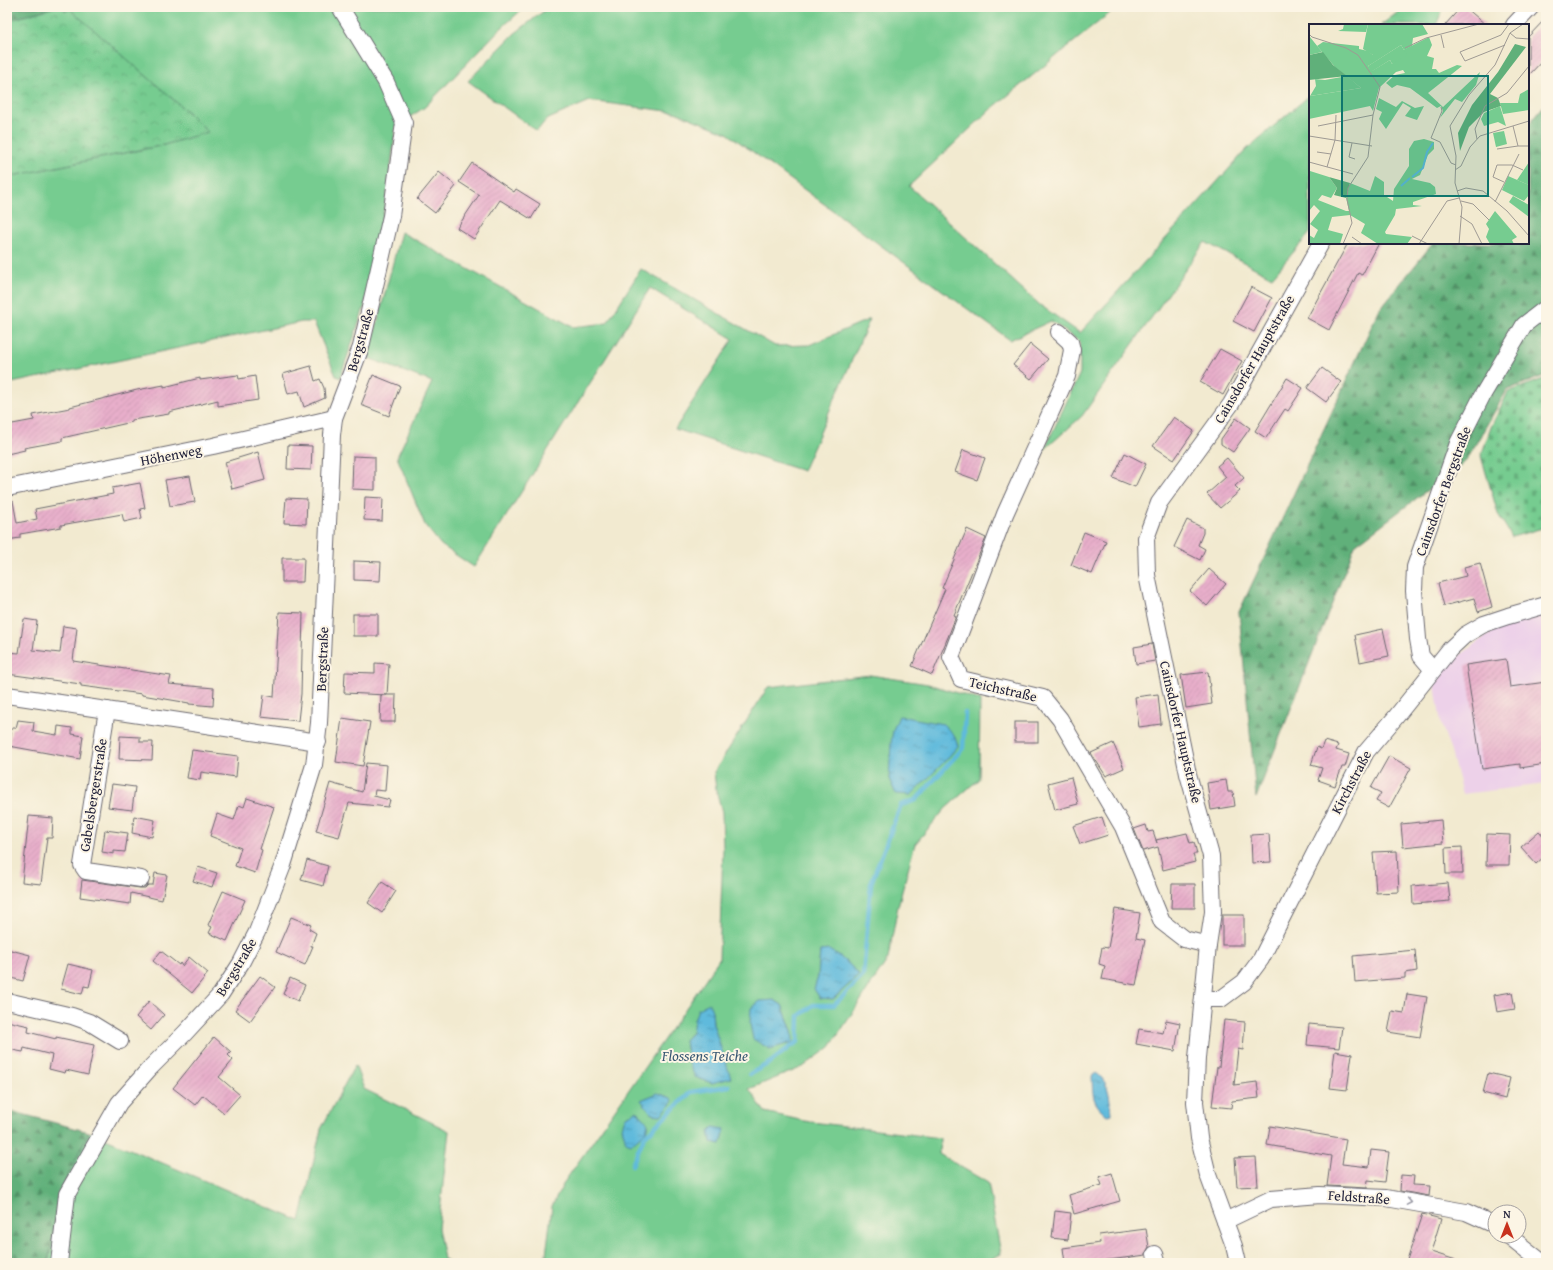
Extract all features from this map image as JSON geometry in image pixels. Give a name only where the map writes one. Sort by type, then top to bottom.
[{"type":"street","name":"Bergstraße","points":[[59,1263],[67,1194],[119,1103],[150,1068],[221,994],[241,963],[257,932],[283,865],[314,765],[318,742],[334,418],[361,347],[391,216],[404,123],[386,82],[340,7]]},
{"type":"street","points":[[1515,24],[1531,7]]},
{"type":"street","name":"Cainsdorfer Hauptstraße","points":[[1238,1263],[1225,1221],[1208,1175],[1198,1130],[1196,1102],[1203,999],[1213,912],[1211,856],[1188,774],[1147,575],[1146,538],[1159,503],[1231,404],[1320,244]]},
{"type":"street","name":"Cainsdorfer Bergstraße","points":[[1433,670],[1421,656],[1418,639],[1414,591],[1415,566],[1458,443],[1482,396],[1524,325],[1546,308]]},
{"type":"street","name":"Teichstraße","points":[[1059,332],[1070,342],[1072,350],[1067,376],[1005,514],[951,657],[961,679],[1043,698],[1060,719],[1123,827],[1162,922],[1184,939],[1208,945]]},
{"type":"street","name":"Höhenweg","points":[[7,488],[213,446],[334,418]]},
{"type":"street","name":"Kirchstraße","points":[[1203,999],[1221,999],[1244,982],[1261,959],[1366,752],[1450,649],[1465,635],[1484,624],[1546,605]]},
{"type":"street","points":[[7,695],[318,742]]},
{"type":"street","name":"Gabelsbergerstraße","points":[[107,710],[82,865],[86,871],[141,879]]},
{"type":"street","points":[[7,1002],[72,1016],[89,1022],[120,1041]]},
{"type":"street","name":"Feldstraße","points":[[1225,1221],[1271,1199],[1328,1195],[1386,1198],[1466,1212],[1487,1221]]},
{"type":"street","points":[[1519,1244],[1543,1263]]},
{"type":"shaded area","points":[[1546,612],[1546,784],[1462,794],[1450,748],[1441,724],[1435,685],[1449,663],[1508,621]]},
{"type":"green space","points":[[7,7],[55,7],[7,21]]},
{"type":"green space","points":[[55,7],[61,7],[66,11],[70,9],[192,116],[208,132],[164,145],[7,177],[7,21]]},
{"type":"green space","points":[[61,7],[525,7],[498,31],[425,107],[396,126],[388,189],[365,305],[340,378],[336,376],[314,322],[302,322],[7,384],[7,177],[164,145],[207,132],[192,116],[70,10],[66,11]]},
{"type":"green space","points":[[549,7],[1117,7],[990,110],[909,186],[1040,305],[1080,333],[1247,149],[1309,96],[1309,234],[1272,277],[1205,242],[1082,416],[1044,450],[1080,373],[1080,342],[1051,321],[1010,340],[727,133],[675,112],[590,101],[546,120],[537,131],[468,81],[514,34]]},
{"type":"green space","points":[[1405,7],[1444,7],[1436,24],[1382,24]]},
{"type":"green space","points":[[1546,103],[1546,375],[1507,390],[1466,461],[1355,545],[1256,798],[1239,612],[1379,310],[1432,244],[1529,244],[1529,124]]},
{"type":"green space","points":[[401,232],[573,327],[607,323],[641,269],[775,346],[809,345],[870,319],[803,471],[675,429],[733,339],[650,288],[474,567],[441,545],[425,525],[397,457],[432,382],[368,358]]},
{"type":"green space","points":[[1546,378],[1546,527],[1512,537],[1498,514],[1481,456],[1491,427],[1508,392]]},
{"type":"green space","points":[[870,675],[928,684],[980,700],[979,779],[946,808],[915,844],[898,906],[888,959],[830,1047],[803,1067],[749,1089],[765,1112],[804,1121],[940,1138],[939,1154],[988,1183],[1001,1254],[984,1263],[545,1263],[552,1206],[565,1181],[719,959],[723,849],[722,812],[716,790],[714,772],[768,687]],"holes":[[[945,761],[911,795],[889,779],[891,762]],[[820,951],[859,975],[833,999],[815,989],[818,977]],[[774,1000],[782,1005],[792,1031]],[[712,1011],[713,1024],[725,1063],[688,1061],[685,1040]]]},
{"type":"green space","points":[[355,1065],[364,1089],[449,1131],[438,1228],[444,1259],[449,1263],[48,1263],[61,1190],[89,1132],[300,1221],[321,1129]]},
{"type":"green space","points":[[7,1110],[89,1132],[61,1190],[48,1263],[7,1263]]},
{"type":"water","points":[[899,716],[943,724],[954,735],[958,746],[911,795],[896,794],[889,779],[893,730]]},
{"type":"water","points":[[829,950],[845,961],[859,975],[833,999],[820,998],[814,989],[818,977],[820,951]]},
{"type":"water","points":[[774,1000],[782,1005],[792,1031],[793,1042],[770,1049],[753,1039],[750,1024],[751,1008],[760,1001]]},
{"type":"water","name":"Flossens Teiche","points":[[709,1003],[712,1011],[713,1024],[731,1078],[712,1083],[695,1077],[688,1061],[685,1040],[692,1033],[694,1020],[698,1009]]},
{"type":"water","points":[[1096,1073],[1101,1077],[1107,1086],[1110,1097],[1111,1114],[1107,1115],[1095,1102],[1092,1076]]},
{"type":"water","points":[[658,1093],[671,1098],[673,1101],[661,1115],[652,1114],[641,1100]]},
{"type":"water","points":[[637,1111],[648,1123],[646,1132],[631,1144],[626,1142],[622,1127],[626,1116]]},
{"type":"water","points":[[713,1127],[725,1129],[721,1144],[711,1142],[709,1131]]},
{"type":"building","points":[[1461,7],[1465,7],[1485,24],[1446,24]]},
{"type":"building","points":[[1546,18],[1546,57],[1529,75],[1529,36]]},
{"type":"building","points":[[472,163],[514,192],[516,189],[540,204],[531,219],[500,200],[474,239],[457,228],[479,195],[459,182]]},
{"type":"building","points":[[439,172],[456,186],[435,213],[417,199]]},
{"type":"building","points":[[1347,244],[1378,244],[1362,275],[1358,273],[1329,330],[1307,318]]},
{"type":"building","points":[[1251,287],[1272,298],[1254,332],[1233,321]]},
{"type":"building","points":[[1030,344],[1048,359],[1031,379],[1013,365]]},
{"type":"building","points":[[1220,349],[1242,361],[1223,395],[1200,382]]},
{"type":"building","points":[[311,366],[315,381],[320,379],[324,388],[325,398],[304,407],[299,391],[288,394],[283,374]]},
{"type":"building","points":[[1322,368],[1341,382],[1326,402],[1307,388]]},
{"type":"building","points":[[238,375],[239,379],[255,376],[258,400],[218,406],[218,400],[169,412],[169,414],[132,420],[132,422],[62,438],[62,441],[24,448],[25,450],[7,454],[7,425],[34,420],[33,415],[70,408],[137,390],[164,385],[164,387],[200,378],[200,380]]},
{"type":"building","points":[[373,375],[400,386],[389,416],[361,405]]},
{"type":"building","points":[[1287,378],[1303,388],[1288,411],[1285,409],[1266,438],[1255,431]]},
{"type":"building","points":[[1174,417],[1194,431],[1174,460],[1153,446]]},
{"type":"building","points":[[1236,418],[1250,428],[1233,452],[1221,444],[1221,439]]},
{"type":"building","points":[[288,445],[312,446],[311,470],[287,469]]},
{"type":"building","points":[[963,450],[985,458],[977,480],[955,472]]},
{"type":"building","points":[[258,452],[265,480],[232,489],[225,462]]},
{"type":"building","points":[[1125,453],[1146,464],[1135,487],[1113,478]]},
{"type":"building","points":[[353,456],[375,457],[375,490],[352,489]]},
{"type":"building","points":[[1227,458],[1244,478],[1235,486],[1240,491],[1220,508],[1207,494],[1226,477],[1217,466]]},
{"type":"building","points":[[190,476],[195,502],[170,506],[165,480]]},
{"type":"building","points":[[140,483],[145,508],[140,509],[142,518],[124,522],[122,514],[20,534],[20,538],[7,540],[7,501],[13,501],[17,523],[37,519],[35,509],[113,494],[112,488]]},
{"type":"building","points":[[365,497],[383,498],[382,521],[364,520]]},
{"type":"building","points":[[286,498],[307,499],[306,524],[284,523]]},
{"type":"building","points":[[1187,520],[1203,528],[1203,533],[1198,545],[1205,549],[1200,560],[1174,547]]},
{"type":"building","points":[[967,529],[986,538],[954,615],[956,616],[932,675],[912,666],[945,589],[942,588]]},
{"type":"building","points":[[1084,532],[1106,541],[1092,574],[1071,565]]},
{"type":"building","points":[[282,558],[304,558],[303,582],[282,582]]},
{"type":"building","points":[[354,561],[381,562],[380,581],[354,580]]},
{"type":"building","points":[[1480,563],[1492,607],[1478,612],[1474,598],[1444,606],[1438,583],[1466,576],[1464,567]]},
{"type":"building","points":[[1209,569],[1226,584],[1207,606],[1190,591]]},
{"type":"building","points":[[279,612],[303,613],[301,694],[298,721],[261,717],[264,695],[274,697]]},
{"type":"building","points":[[353,614],[378,614],[378,636],[353,636]]},
{"type":"building","points":[[24,619],[37,621],[33,650],[60,653],[63,626],[77,628],[73,661],[171,676],[169,684],[214,688],[213,706],[189,704],[142,694],[7,674],[7,652],[19,653]]},
{"type":"building","points":[[1383,629],[1389,656],[1360,662],[1355,635]]},
{"type":"building","points":[[1152,644],[1155,661],[1136,664],[1134,647]]},
{"type":"building","points":[[1506,659],[1510,687],[1546,682],[1546,764],[1520,768],[1520,764],[1482,769],[1466,665]]},
{"type":"building","points":[[375,663],[389,664],[387,695],[344,693],[345,672],[375,673]]},
{"type":"building","points":[[1208,672],[1212,704],[1186,708],[1181,675]]},
{"type":"building","points":[[1158,694],[1161,724],[1139,727],[1135,697]]},
{"type":"building","points":[[381,695],[396,695],[395,722],[380,722]]},
{"type":"building","points":[[342,718],[370,722],[363,766],[336,762]]},
{"type":"building","points":[[18,720],[34,722],[33,731],[57,735],[58,726],[72,728],[72,734],[83,736],[80,759],[9,746],[12,728],[16,728]]},
{"type":"building","points":[[1015,722],[1038,722],[1038,742],[1015,742]]},
{"type":"building","points":[[120,736],[140,737],[140,742],[153,742],[152,760],[119,759]]},
{"type":"building","points":[[1324,741],[1338,745],[1336,750],[1349,754],[1345,767],[1342,767],[1335,786],[1318,780],[1322,768],[1311,765],[1317,747],[1321,749]]},
{"type":"building","points":[[1113,743],[1124,768],[1106,776],[1091,753]]},
{"type":"building","points":[[192,750],[238,756],[236,777],[201,772],[200,780],[187,778]]},
{"type":"building","points":[[1389,756],[1411,768],[1389,808],[1376,801],[1381,793],[1371,788]]},
{"type":"building","points":[[366,763],[387,765],[385,791],[375,790],[374,796],[390,800],[388,807],[349,803],[339,837],[316,831],[330,783],[362,792]]},
{"type":"building","points":[[1071,777],[1078,804],[1055,810],[1048,783]]},
{"type":"building","points":[[1226,780],[1228,792],[1233,792],[1235,806],[1211,810],[1207,783]]},
{"type":"building","points":[[112,784],[135,787],[132,810],[108,807]]},
{"type":"building","points":[[247,798],[274,807],[260,849],[262,850],[255,873],[235,866],[241,848],[210,836],[217,814],[234,820],[239,805],[244,807]]},
{"type":"building","points":[[29,816],[53,818],[52,838],[47,838],[41,884],[22,882]]},
{"type":"building","points":[[134,816],[155,820],[152,837],[132,833]]},
{"type":"building","points":[[1102,817],[1108,835],[1080,844],[1073,826]]},
{"type":"building","points":[[1441,820],[1443,843],[1403,847],[1401,824]]},
{"type":"building","points":[[1146,825],[1148,832],[1153,831],[1156,840],[1187,833],[1190,843],[1194,842],[1197,854],[1193,854],[1195,862],[1163,870],[1158,847],[1143,851],[1134,829]]},
{"type":"building","points":[[105,830],[128,833],[125,852],[114,851],[114,854],[102,852]]},
{"type":"building","points":[[1539,831],[1546,839],[1546,855],[1536,864],[1521,847]]},
{"type":"building","points":[[1269,834],[1271,862],[1252,863],[1251,835]]},
{"type":"building","points":[[1487,834],[1510,835],[1509,865],[1486,865]]},
{"type":"building","points":[[1462,847],[1463,874],[1446,874],[1445,848]]},
{"type":"building","points":[[1397,851],[1399,892],[1376,893],[1373,852]]},
{"type":"building","points":[[307,860],[328,866],[323,886],[301,880]]},
{"type":"building","points":[[198,867],[217,873],[212,887],[193,881]]},
{"type":"building","points":[[155,873],[167,875],[162,900],[131,893],[130,904],[80,897],[82,880],[145,888],[148,885],[153,885]]},
{"type":"building","points":[[382,882],[396,891],[382,913],[368,903]]},
{"type":"building","points":[[1448,883],[1450,901],[1413,904],[1412,886]]},
{"type":"building","points":[[1172,884],[1195,884],[1195,908],[1171,908]]},
{"type":"building","points":[[223,891],[245,900],[227,941],[209,933],[212,927],[208,925]]},
{"type":"building","points":[[1115,909],[1140,913],[1136,938],[1145,940],[1136,985],[1102,979],[1105,966],[1099,964],[1102,947],[1108,948]]},
{"type":"building","points":[[1222,915],[1244,915],[1244,945],[1222,945]]},
{"type":"building","points":[[291,917],[311,925],[309,929],[316,933],[311,946],[313,946],[305,965],[276,952]]},
{"type":"building","points":[[7,949],[30,955],[23,981],[7,977]]},
{"type":"building","points":[[1415,950],[1417,971],[1405,973],[1405,978],[1355,982],[1353,956]]},
{"type":"building","points":[[161,951],[179,965],[180,963],[182,966],[189,957],[208,973],[192,993],[153,961]]},
{"type":"building","points":[[68,964],[93,970],[89,987],[84,986],[82,994],[61,989]]},
{"type":"building","points":[[260,976],[275,987],[250,1021],[235,1010]]},
{"type":"building","points":[[290,978],[305,985],[298,1001],[283,994]]},
{"type":"building","points":[[1512,992],[1515,1009],[1497,1012],[1494,995]]},
{"type":"building","points":[[1407,994],[1427,997],[1420,1037],[1388,1032],[1392,1011],[1404,1013]]},
{"type":"building","points":[[149,1001],[164,1015],[151,1030],[136,1017]]},
{"type":"building","points":[[1166,1020],[1180,1023],[1175,1051],[1136,1044],[1139,1029],[1163,1033]]},
{"type":"building","points":[[1224,1020],[1245,1022],[1243,1050],[1238,1049],[1234,1085],[1257,1082],[1259,1098],[1232,1101],[1231,1108],[1212,1106],[1217,1067],[1219,1067]]},
{"type":"building","points":[[7,1021],[29,1026],[28,1032],[56,1039],[56,1037],[94,1045],[88,1075],[66,1070],[65,1073],[49,1069],[52,1055],[24,1048],[23,1052],[7,1049]]},
{"type":"building","points":[[1309,1024],[1342,1027],[1339,1048],[1307,1045]]},
{"type":"building","points":[[214,1037],[231,1052],[228,1055],[233,1060],[219,1077],[240,1095],[224,1113],[203,1095],[195,1105],[173,1088]]},
{"type":"building","points":[[1335,1051],[1352,1054],[1347,1090],[1330,1088]]},
{"type":"building","points":[[1488,1073],[1510,1078],[1505,1099],[1483,1093]]},
{"type":"building","points":[[1270,1126],[1346,1139],[1342,1164],[1369,1167],[1371,1150],[1389,1152],[1385,1182],[1368,1180],[1367,1188],[1327,1186],[1331,1156],[1267,1145]]},
{"type":"building","points":[[1256,1157],[1258,1186],[1237,1187],[1235,1158]]},
{"type":"building","points":[[1112,1173],[1120,1201],[1074,1214],[1069,1195],[1102,1185],[1099,1177]]},
{"type":"building","points":[[1401,1175],[1414,1176],[1413,1185],[1430,1186],[1429,1196],[1400,1191]]},
{"type":"building","points":[[1055,1211],[1071,1213],[1068,1240],[1052,1238]]},
{"type":"building","points":[[1422,1214],[1441,1219],[1431,1252],[1456,1260],[1456,1263],[1406,1263]]},
{"type":"building","points":[[1146,1229],[1149,1247],[1146,1255],[1087,1263],[1065,1263],[1063,1248],[1100,1243],[1099,1235]]},
{"type":"waterway","points":[[750,1074],[771,1062],[798,1042],[799,1016],[813,1005],[834,1005],[863,976],[871,883],[901,805],[916,800],[963,748],[965,713]]},
{"type":"waterway","points":[[632,1165],[644,1137],[691,1092],[729,1086]]}]
